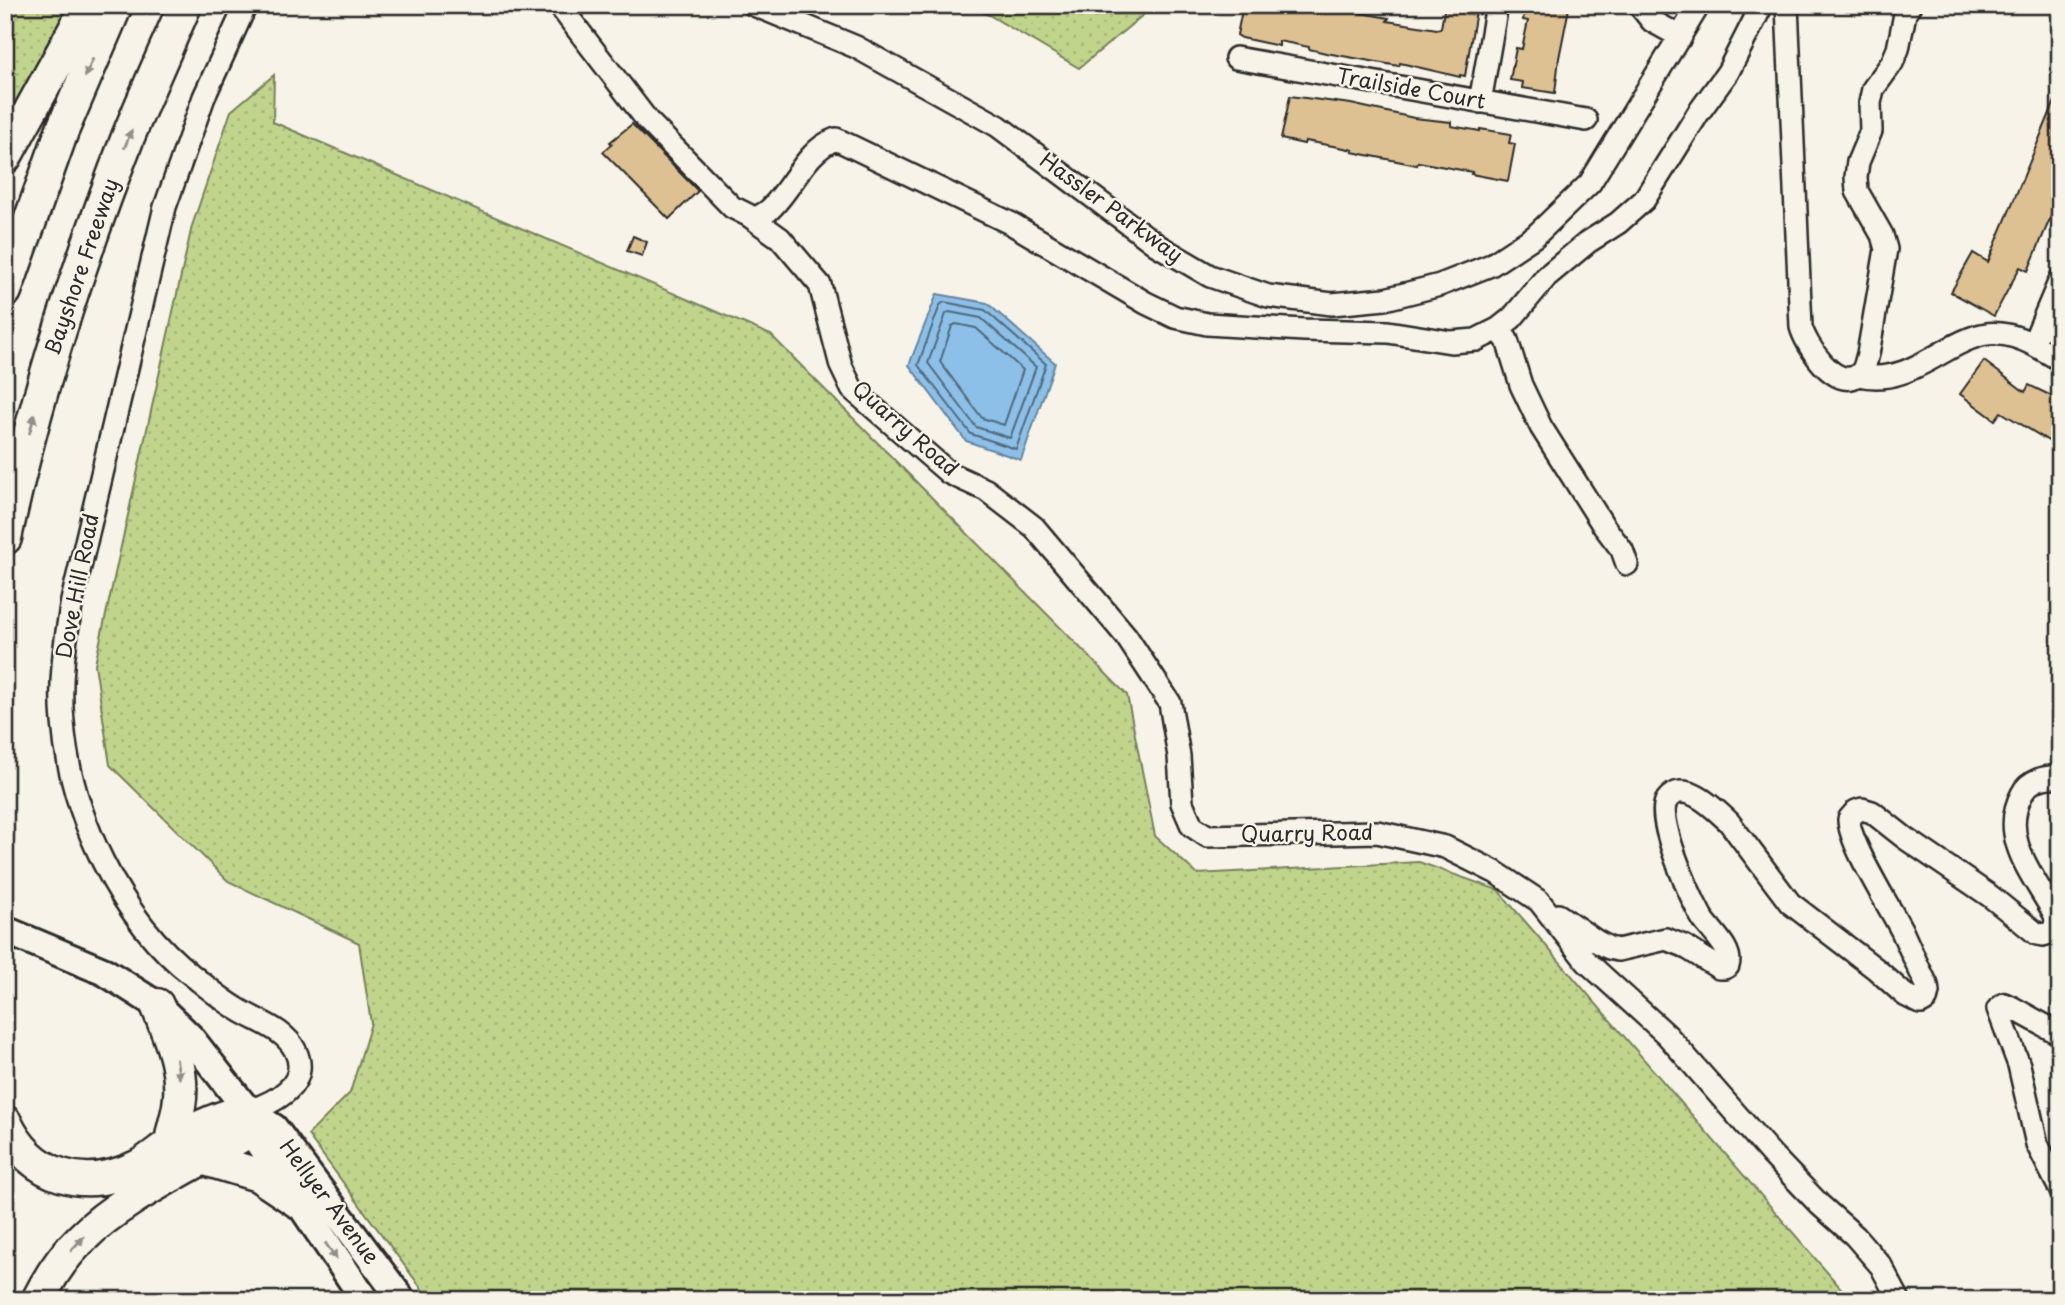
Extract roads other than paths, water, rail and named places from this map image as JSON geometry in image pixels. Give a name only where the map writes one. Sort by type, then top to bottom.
[{"type":"highway","points":[[5,157],[84,13],[91,5]]},
{"type":"highway","points":[[5,291],[62,131],[116,5]]},
{"type":"highway","name":"Bayshore Freeway","points":[[5,538],[33,421],[86,250],[129,135],[185,5]]},
{"type":"highway","points":[[156,1005],[175,1050],[181,1087],[171,1144]]},
{"type":"highway","points":[[5,1122],[19,1147],[33,1161],[48,1171],[80,1180],[98,1179],[141,1165],[171,1144],[228,1115],[248,1111],[242,1135],[126,1204],[82,1237],[52,1274],[38,1300]]},
{"type":"highway","points":[[205,1158],[258,1175],[297,1201]]},
{"type":"main road","name":"Hellyer Avenue","points":[[5,930],[105,972],[156,1005],[190,1037],[248,1111],[274,1128],[402,1300]]},
{"type":"main road","name":"Hellyer Avenue","points":[[248,1111],[256,1139],[365,1300]]},
{"type":"street","name":"Dove Hill Road","points":[[246,5],[204,97],[165,207],[72,601],[62,665],[63,724],[74,781],[90,836],[117,887],[149,932],[184,968],[236,1009],[290,1041],[298,1054],[300,1073],[294,1085],[271,1104],[248,1111]]},
{"type":"street","name":"Quarry Road","points":[[559,5],[647,120],[732,207],[761,215],[820,285],[841,366],[852,389],[949,473],[986,490],[1034,527],[1126,636],[1170,703],[1179,756],[1182,803],[1192,825],[1208,836],[1377,832],[1445,847],[1495,872],[1597,942],[1618,950],[1660,939],[1673,940],[1719,968],[1724,968],[1730,962],[1729,954],[1701,915],[1675,858],[1665,828],[1662,810],[1666,801],[1676,792],[1685,791],[1729,822],[1790,903],[1876,969],[1905,996],[1920,1003],[1926,1000],[1927,985],[1857,844],[1849,819],[1862,809],[1872,812],[2037,934],[2043,935],[2053,932],[2055,915],[2017,848],[2014,819],[2025,788],[2039,779],[2060,777]]},
{"type":"street","name":"Hassler Parkway","points":[[754,5],[856,47],[998,126],[1157,245],[1210,276],[1268,296],[1332,304],[1385,299],[1440,285],[1491,265],[1535,236],[1590,183],[1699,5]]},
{"type":"street","points":[[1480,102],[1497,5]]},
{"type":"street","points":[[1639,5],[1653,21],[1681,37]]},
{"type":"street","points":[[761,215],[827,142],[836,139],[1012,224],[1146,303],[1175,317],[1207,324],[1388,332],[1451,342],[1476,340],[1512,318],[1547,276],[1644,200],[1699,112],[1728,72],[1762,5]]},
{"type":"street","points":[[1787,5],[1801,327],[1811,351],[1830,371],[1840,377],[1852,378],[1864,369],[1875,321],[1886,249],[1882,235],[1857,191],[1858,162],[1871,131],[1870,103],[1874,89],[1899,49],[1905,14],[1910,5]]},
{"type":"street","name":"Trailside Court","points":[[1236,58],[1586,120]]},
{"type":"street","points":[[2032,344],[2060,280]]},
{"type":"street","points":[[1498,329],[1507,340],[1521,385],[1541,427],[1602,526],[1622,550],[1627,564]]},
{"type":"street","points":[[1859,374],[1884,376],[1910,369],[1964,340],[1991,333],[2004,334],[2032,344],[2060,360]]},
{"type":"street","points":[[1539,901],[1587,962],[1667,1035],[1772,1155],[1820,1205],[1855,1236],[1881,1266],[1899,1300]]},
{"type":"street","points":[[2060,1034],[2004,1004],[1998,1009],[2019,1065],[2037,1144],[2060,1189]]},
{"type":"water","points":[[937,294],[987,303],[1055,363],[1021,460],[966,441],[909,365]]}]
